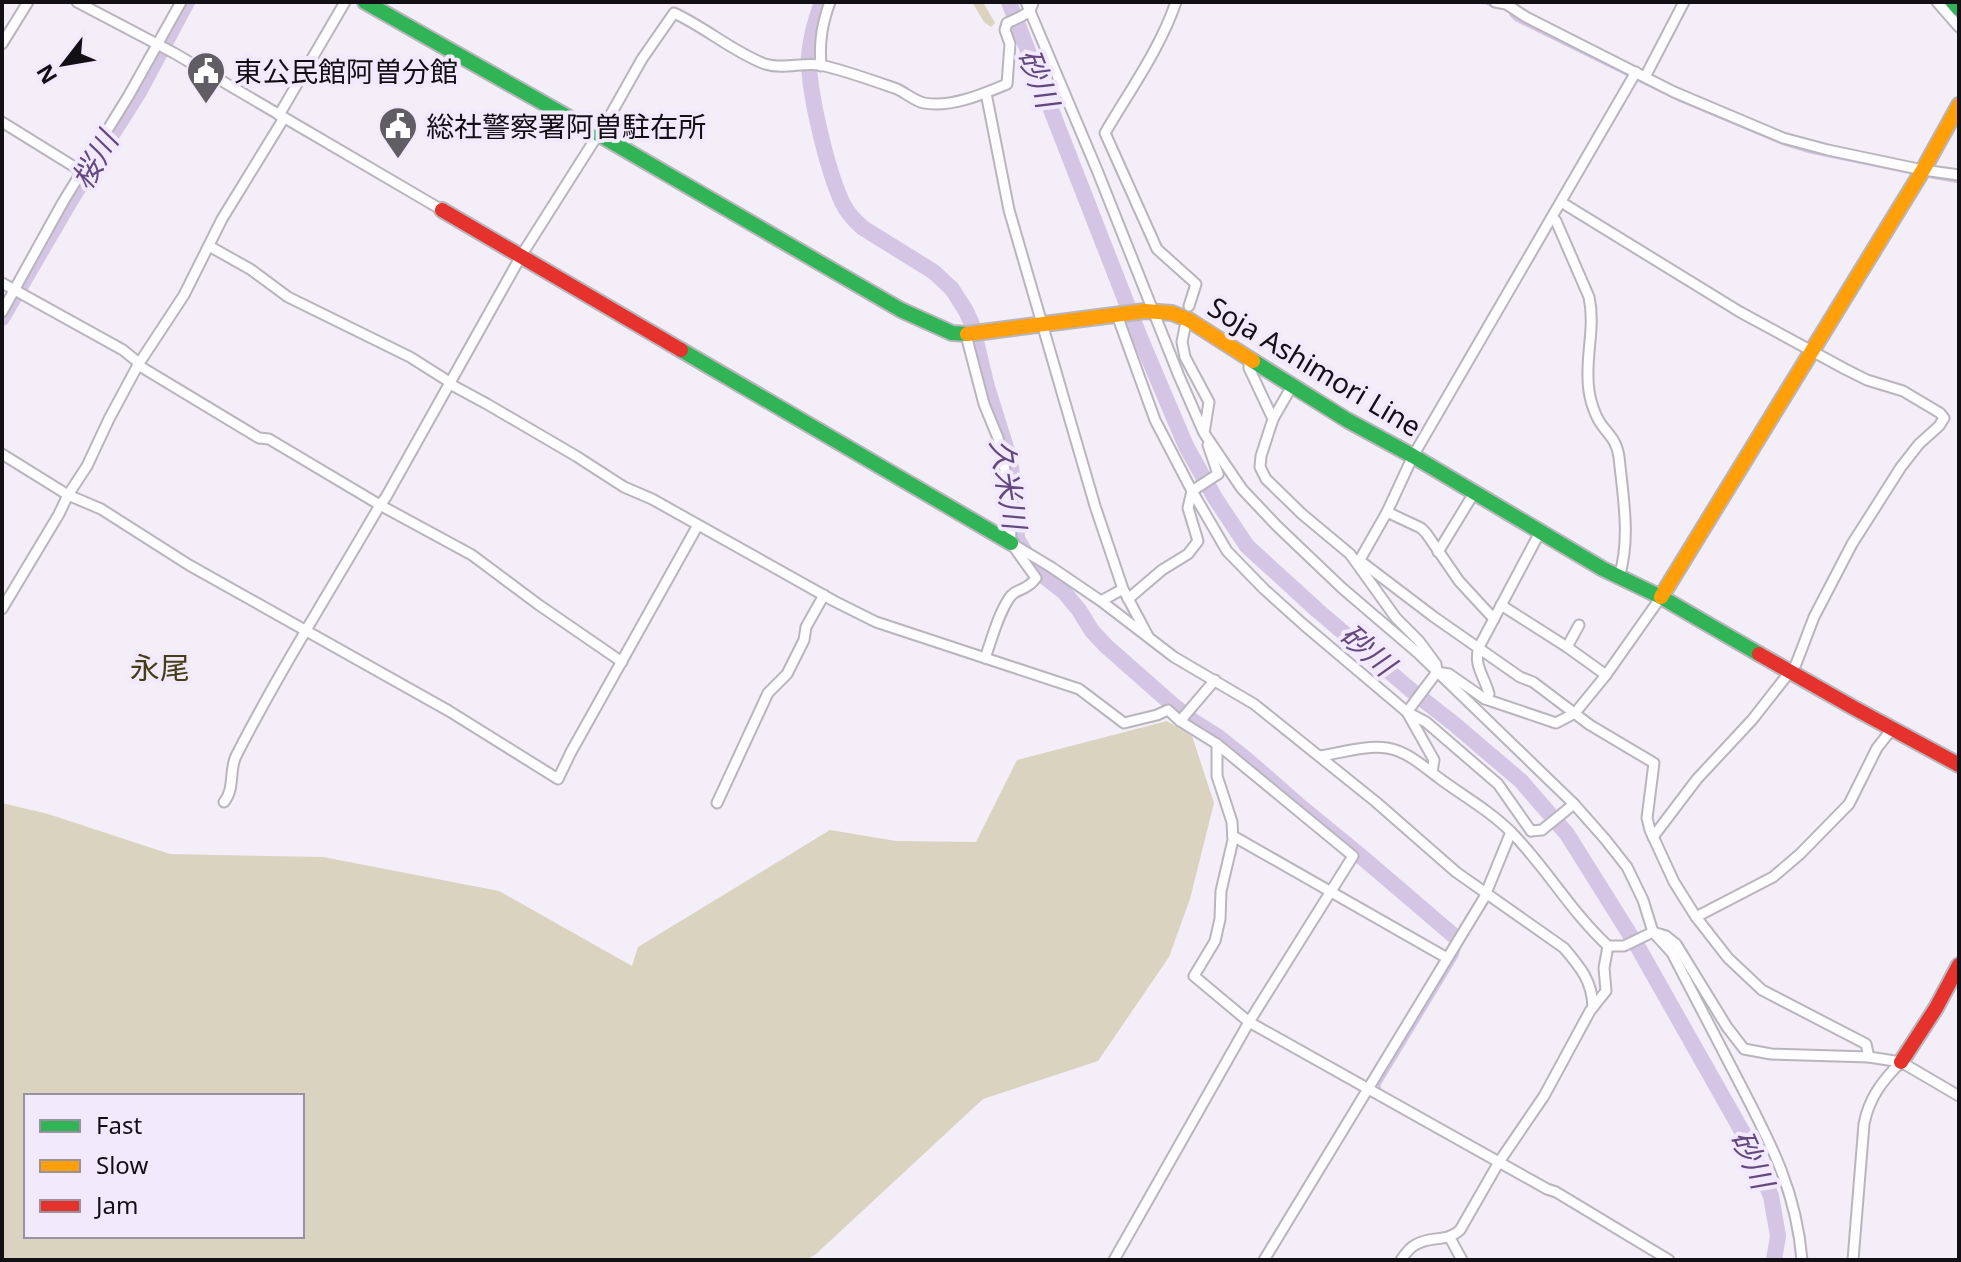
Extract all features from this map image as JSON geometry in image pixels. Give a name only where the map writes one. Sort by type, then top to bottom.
[{"type":"main road","name":"Soja Ashimori Line","points":[[365,2],[901,310],[936,327],[971,334],[1149,312],[1172,313],[1189,320],[1292,386],[1540,532],[1959,765]]},
{"type":"main road","points":[[1953,2],[1959,9]]},
{"type":"main road","points":[[1661,597],[1923,170],[1959,105]]},
{"type":"main road","points":[[442,210],[1015,545]]},
{"type":"main road","points":[[1901,1062],[1959,965]]},
{"type":"street","points":[[2,44],[28,2]]},
{"type":"street","points":[[77,2],[442,210]]},
{"type":"street","points":[[2,312],[16,292],[81,171],[160,47],[181,2]]},
{"type":"street","points":[[2,609],[87,466],[138,364],[184,295],[222,219],[345,2]]},
{"type":"street","points":[[819,65],[821,33],[830,2]]},
{"type":"street","points":[[1176,2],[1168,25],[1105,133],[1157,249],[1196,284],[1189,306]]},
{"type":"street","points":[[1495,2],[1507,3],[1526,17],[1674,92],[1783,138],[1923,170],[1959,175]]},
{"type":"street","points":[[1359,561],[1387,512],[1413,456],[1552,217],[1684,2]]},
{"type":"street","points":[[1937,2],[1959,27]]},
{"type":"street","points":[[224,802],[228,799],[232,783],[234,760],[307,630],[386,497],[521,256],[642,59],[674,13],[765,63],[779,67],[819,65],[900,91],[921,103],[948,103],[1007,84],[1010,44],[1005,30],[1007,23],[1028,8],[1097,170],[1149,312],[1204,433],[1218,474]]},
{"type":"street","points":[[986,93],[1009,210],[1095,506],[1123,589],[1150,640]]},
{"type":"street","points":[[2,122],[81,171]]},
{"type":"street","points":[[1561,202],[1740,312],[1867,380],[1903,391],[1944,418],[1901,467],[1852,544],[1814,617],[1796,664],[1752,720],[1697,779],[1653,837]]},
{"type":"street","points":[[1552,217],[1589,297],[1593,323],[1589,391],[1596,416],[1618,446],[1626,543],[1625,560],[1619,577]]},
{"type":"street","points":[[209,246],[250,269],[288,297],[410,357],[624,487],[652,499],[876,622],[1079,689],[1124,723],[1168,710],[1184,717],[1353,856],[1249,1022],[1114,1260]]},
{"type":"street","points":[[2,283],[123,350],[138,364],[259,438],[269,439],[472,555],[622,662]]},
{"type":"street","points":[[1120,315],[1155,420],[1227,551],[1304,625],[1498,784],[1531,831]]},
{"type":"street","points":[[1185,327],[1182,342],[1185,357],[1209,402],[1204,433],[1237,481],[1299,547],[1418,653],[1574,804],[1627,867],[1643,900],[1650,933],[1672,953],[1773,1148],[1791,1194],[1800,1232],[1802,1260]]},
{"type":"street","points":[[971,334],[984,404],[998,438],[1005,470],[1015,545],[1036,578],[1031,586],[1010,597],[985,658]]},
{"type":"street","points":[[1249,359],[1249,368],[1273,419]]},
{"type":"street","points":[[1292,386],[1273,419],[1261,456],[1260,467],[1266,479],[1350,554],[1434,617],[1520,677],[1533,682],[1590,725],[1654,763],[1647,818],[1674,882],[1696,917],[1728,958],[1762,990],[1866,1044],[1869,1057]]},
{"type":"street","points":[[2,454],[68,495],[101,509],[189,565],[449,711],[558,779],[698,525]]},
{"type":"street","points":[[1128,599],[1162,570],[1188,554],[1198,541],[1188,508],[1192,491],[1218,474]]},
{"type":"street","points":[[1218,474],[1237,481]]},
{"type":"street","points":[[1438,552],[1474,493]]},
{"type":"street","points":[[1387,512],[1421,528],[1459,581],[1494,619]]},
{"type":"street","points":[[1485,699],[1489,694],[1478,668],[1479,647],[1540,532]]},
{"type":"street","points":[[1015,545],[1101,601],[1174,657],[1254,704],[1391,814],[1456,872],[1564,948],[1578,964],[1592,989],[1593,1007]]},
{"type":"street","points":[[1359,561],[1396,618],[1436,664],[1437,672],[1407,712]]},
{"type":"street","points":[[1101,601],[1123,589]]},
{"type":"street","points":[[717,803],[768,693],[787,674],[804,640],[806,627],[824,595]]},
{"type":"street","points":[[1437,672],[1449,674],[1485,699],[1556,723],[1575,713],[1661,597]]},
{"type":"street","points":[[1501,605],[1606,675]]},
{"type":"street","points":[[1567,647],[1579,625]]},
{"type":"street","points":[[1184,717],[1215,680]]},
{"type":"street","points":[[1407,712],[1434,760],[1432,772]]},
{"type":"street","points":[[1696,917],[1773,877],[1800,854],[1849,804],[1877,748],[1892,729]]},
{"type":"street","points":[[1217,744],[1217,776],[1232,822],[1233,836],[1221,891],[1215,941],[1194,976],[1249,1022],[1500,1160],[1669,1260]]},
{"type":"street","points":[[1320,756],[1367,748],[1390,748],[1432,772],[1511,832],[1591,931],[1608,946],[1624,946],[1650,933],[1666,936],[1676,944],[1744,1049],[1771,1054],[1869,1057],[1901,1062],[1959,1096]]},
{"type":"street","points":[[1531,831],[1542,830],[1574,804]]},
{"type":"street","points":[[1500,823],[1509,814],[1515,814],[1531,831]]},
{"type":"street","points":[[1264,1260],[1458,940],[1485,893],[1511,832]]},
{"type":"street","points":[[1233,836],[1447,958]]},
{"type":"street","points":[[1401,1260],[1416,1244],[1450,1238],[1460,1230],[1500,1160],[1544,1096],[1593,1007],[1606,991],[1604,968],[1608,946]]},
{"type":"street","points":[[1853,1260],[1867,1109],[1885,1078],[1901,1062]]},
{"type":"street","points":[[1450,1238],[1462,1260]]},
{"type":"shaded area","points":[[972,2],[983,2],[995,23],[991,27],[984,22]]},
{"type":"shaded area","points":[[1167,721],[1192,736],[1214,803],[1190,899],[1169,957],[1098,1061],[983,1099],[806,1260],[2,1260],[2,803],[48,814],[170,854],[323,857],[499,891],[632,966],[638,947],[830,830],[896,841],[976,842],[1017,760]]},
{"type":"waterway","name":"桜川","points":[[2,318],[139,92],[187,2]]},
{"type":"waterway","name":"久米川","points":[[822,2],[811,43],[810,72],[820,132],[837,190],[845,208],[857,223],[934,272],[952,289],[966,311],[1009,457],[1016,496],[1017,539],[1036,570],[1064,592],[1106,646],[1173,705],[1246,759],[1453,935]]},
{"type":"waterway","name":"砂川","points":[[1009,2],[1141,340],[1186,446],[1215,498],[1247,546],[1317,610],[1521,781],[1567,834],[1639,949],[1747,1140],[1771,1196],[1778,1236],[1774,1260]]},
{"type":"waterway","points":[[1485,2],[1492,6]]},
{"type":"waterway","points":[[1511,15],[1630,76]]},
{"type":"waterway","points":[[1948,22],[1959,34]]},
{"type":"waterway","points":[[1636,79],[1784,144],[1912,173]]},
{"type":"waterway","points":[[1931,177],[1959,182]]},
{"type":"waterway","points":[[1380,1090],[1379,1085],[1457,956],[1460,945]]},
{"type":"traffic: fast","points":[[365,2],[901,310],[952,333],[967,334]]},
{"type":"traffic: fast","points":[[1953,2],[1959,9]]},
{"type":"traffic: fast","points":[[681,350],[1011,543]]},
{"type":"traffic: fast","points":[[1253,361],[1347,420],[1603,569],[1661,597],[1759,654]]},
{"type":"traffic: slow","points":[[1661,597],[1923,170],[1959,105]]},
{"type":"traffic: slow","points":[[967,334],[1145,311],[1172,313],[1189,320],[1253,361]]},
{"type":"traffic: jam","points":[[442,210],[681,350]]},
{"type":"traffic: jam","points":[[1759,654],[1959,765]]},
{"type":"traffic: jam","points":[[1901,1062],[1959,965]]},
{"type":"place","name":"東公民館阿曽分館","points":[[206,105]]},
{"type":"place","name":"総社警察署阿曽駐在所","points":[[398,160]]},
{"type":"district","name":"永尾","points":[[160,667]]}]
